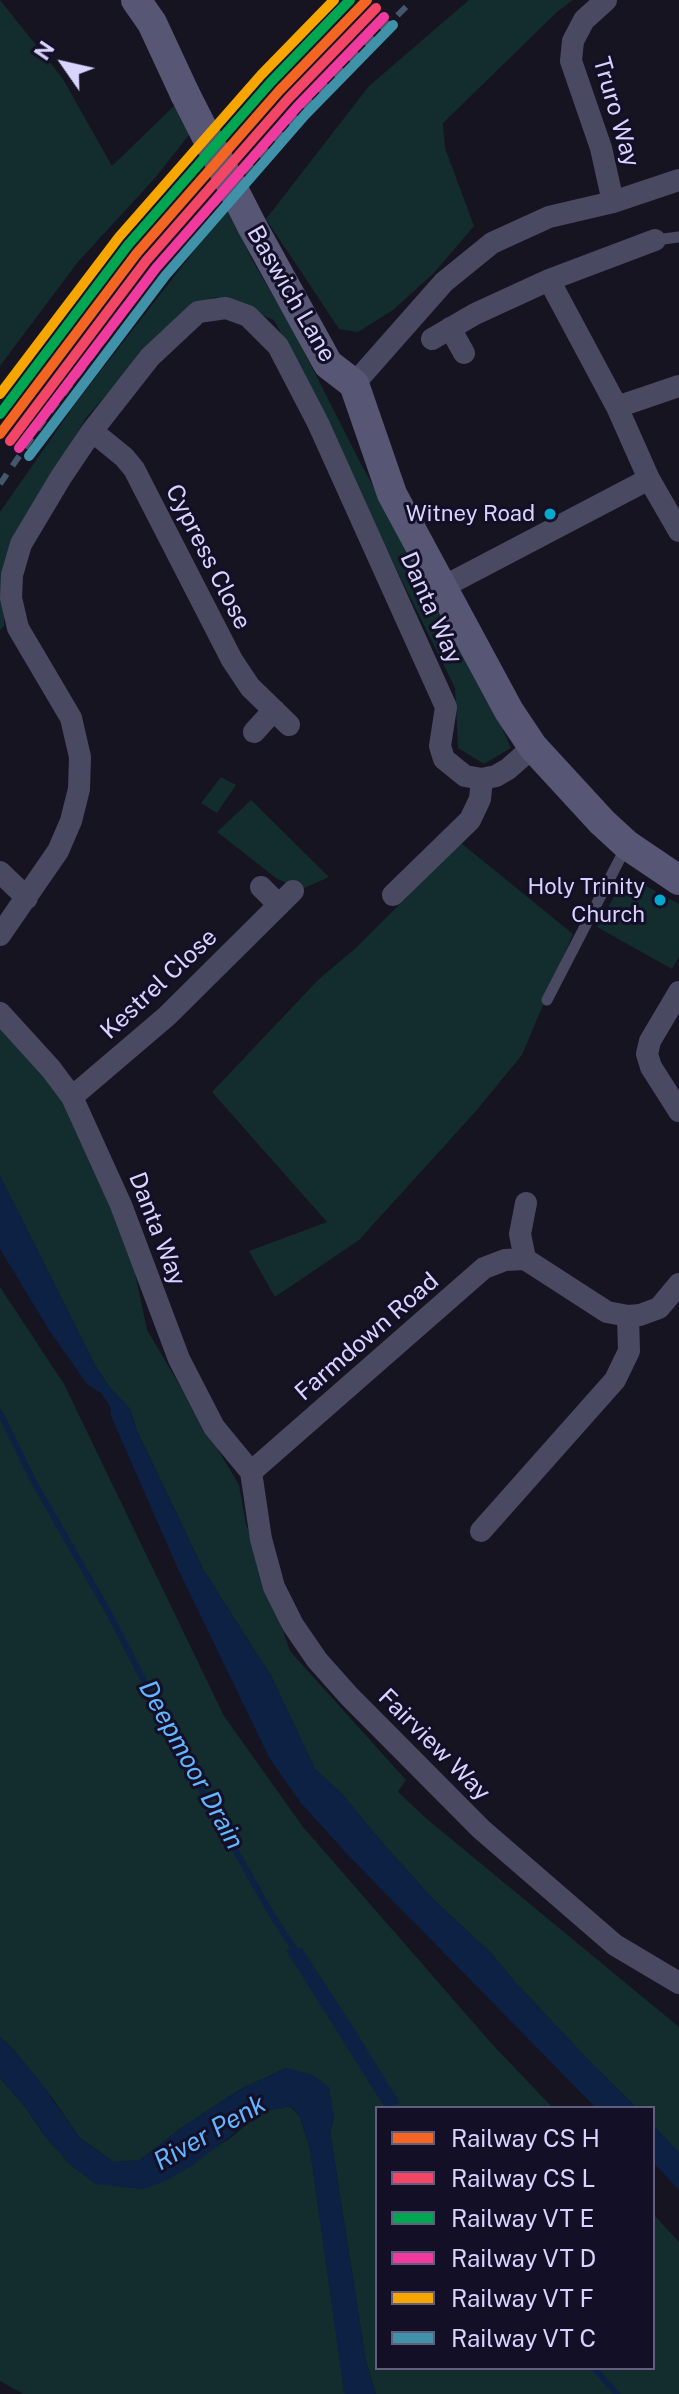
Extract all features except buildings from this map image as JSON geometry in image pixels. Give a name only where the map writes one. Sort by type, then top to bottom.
[{"type":"street","name":"Baswich Lane","points":[[136,0],[152,23],[252,226],[328,364],[354,384],[392,494],[509,711],[533,747],[577,797],[627,845],[679,880]]},
{"type":"street","name":"Truro Way","points":[[606,0],[584,20],[573,41],[571,61],[601,148],[613,202]]},
{"type":"street","points":[[354,384],[444,282],[492,243],[549,217],[613,202],[679,180]]},
{"type":"street","points":[[464,353],[441,333],[549,280],[655,240]]},
{"type":"street","points":[[549,280],[617,407],[649,479],[679,531]]},
{"type":"street","name":"Danta Way","points":[[0,935],[58,851],[71,821],[79,789],[80,757],[71,718],[18,628],[11,598],[12,575],[21,544],[92,431],[150,357],[198,312],[226,308],[248,316],[278,346],[318,423],[430,667],[446,707],[440,746],[444,759],[465,776],[482,779]]},
{"type":"street","points":[[617,407],[679,386]]},
{"type":"street","name":"Cypress Close","points":[[92,431],[134,469],[232,660],[250,687],[281,717],[254,732]]},
{"type":"street","points":[[441,588],[649,479]]},
{"type":"street","points":[[393,895],[470,820],[480,799],[482,779],[508,769],[533,747]]},
{"type":"street","points":[[0,872],[27,898]]},
{"type":"street","name":"Kestrel Close","points":[[72,1097],[167,1016],[286,898],[261,887]]},
{"type":"street","points":[[679,992],[650,1041],[647,1054],[651,1067],[679,1111]]},
{"type":"street","name":"Danta Way","points":[[0,1013],[72,1097],[121,1205],[179,1359],[214,1427],[251,1472]]},
{"type":"street","points":[[526,1203],[520,1234],[525,1259],[607,1312],[628,1316],[659,1308],[679,1284]]},
{"type":"street","name":"Farmdown Road","points":[[251,1472],[484,1268],[505,1260],[525,1259]]},
{"type":"street","points":[[481,1531],[615,1380],[629,1351],[628,1316]]},
{"type":"street","name":"Fairview Way","points":[[251,1472],[261,1539],[274,1587],[293,1625],[317,1660],[481,1829],[615,1945],[679,1983]]},
{"type":"lane","points":[[655,240],[679,237]]},
{"type":"lane","points":[[547,1000],[627,845]]},
{"type":"green space","points":[[0,0],[63,79],[112,166],[178,102],[192,131],[155,178],[77,263],[0,366]]},
{"type":"green space","points":[[469,0],[573,0],[443,123],[445,148],[474,226],[433,274],[393,310],[358,332],[339,329],[266,219],[369,86]]},
{"type":"green space","points":[[229,206],[251,258],[292,328],[361,464],[481,680],[511,748],[484,764],[458,748],[455,688],[373,522],[326,417],[274,320],[216,297],[193,305],[86,418],[40,494],[4,572],[4,626],[0,630],[0,512],[78,400]]},
{"type":"green space","points":[[221,777],[236,785],[217,813],[201,803]]},
{"type":"green space","points":[[251,800],[329,877],[300,890],[276,878],[217,832]]},
{"type":"green space","points":[[461,843],[573,934],[522,1055],[476,1111],[359,1240],[275,1297],[249,1251],[327,1222],[212,1092],[319,979],[357,947]]},
{"type":"green space","points":[[626,875],[679,904],[679,957],[672,969],[597,927]]},
{"type":"green space","points":[[0,1013],[72,1097],[121,1205],[147,1330],[239,1485],[246,1524],[290,1651],[406,1780],[398,1792],[679,2027],[679,2153],[655,2127],[655,2106],[635,2106],[594,2066],[492,1954],[433,1899],[343,1795],[315,1769],[271,1676],[204,1571],[137,1431],[130,1409],[110,1388],[95,1365],[0,1176]]},
{"type":"green space","points":[[0,1287],[64,1384],[224,1716],[303,1827],[492,2044],[551,2106],[375,2106],[375,2370],[655,2370],[655,2216],[679,2242],[679,2394],[376,2394],[366,2362],[330,2132],[334,2117],[286,2068],[239,2090],[140,2160],[114,2162],[80,2138],[53,2099],[0,2037]]},
{"type":"green space","points":[[0,2078],[71,2165],[95,2183],[143,2189],[229,2139],[263,2111],[290,2106],[300,2117],[310,2149],[345,2394],[23,2394],[0,2381]]},
{"type":"water","points":[[0,1176],[95,1365],[110,1388],[130,1409],[137,1431],[204,1571],[271,1676],[315,1769],[343,1795],[433,1899],[492,1954],[514,1981],[635,2106],[594,2106],[301,1803],[270,1759],[178,1569],[111,1416],[110,1406],[101,1393],[87,1384],[49,1330],[0,1249]]},
{"type":"water","points":[[302,1948],[400,2103],[384,2106],[286,1950]]},
{"type":"water","name":"River Penk","points":[[0,2037],[37,2078],[80,2138],[114,2162],[140,2160],[239,2090],[286,2068],[311,2074],[329,2087],[334,2117],[330,2132],[366,2362],[376,2394],[344,2392],[310,2149],[300,2117],[291,2106],[263,2111],[193,2165],[165,2181],[143,2189],[95,2184],[71,2165],[44,2135],[0,2078]]},
{"type":"water","points":[[655,2127],[679,2153],[679,2190],[655,2164]]},
{"type":"waterway","name":"Deepmoor Drain","points":[[0,1413],[34,1482],[109,1613],[188,1766],[272,1915],[297,1953]]},
{"type":"waterway","name":"Deepmoor Drain","points":[[596,2370],[617,2394]]},
{"type":"railway","points":[[0,484],[163,261],[296,115],[413,0]]},
{"type":"transit line","points":[[0,394],[119,237],[261,75],[334,0]]},
{"type":"transit line","points":[[0,414],[128,245],[270,83],[350,0]]},
{"type":"transit line","points":[[0,434],[137,253],[279,91],[367,0]]},
{"type":"transit line","points":[[10,441],[146,261],[288,99],[376,8]]},
{"type":"transit line","points":[[19,448],[156,268],[297,107],[384,17]]},
{"type":"transit line","points":[[29,456],[165,276],[305,115],[393,25]]},
{"type":"place","name":"Witney Road","points":[[550,514]]},
{"type":"place","name":"Holy Trinity Church","points":[[660,900]]}]
